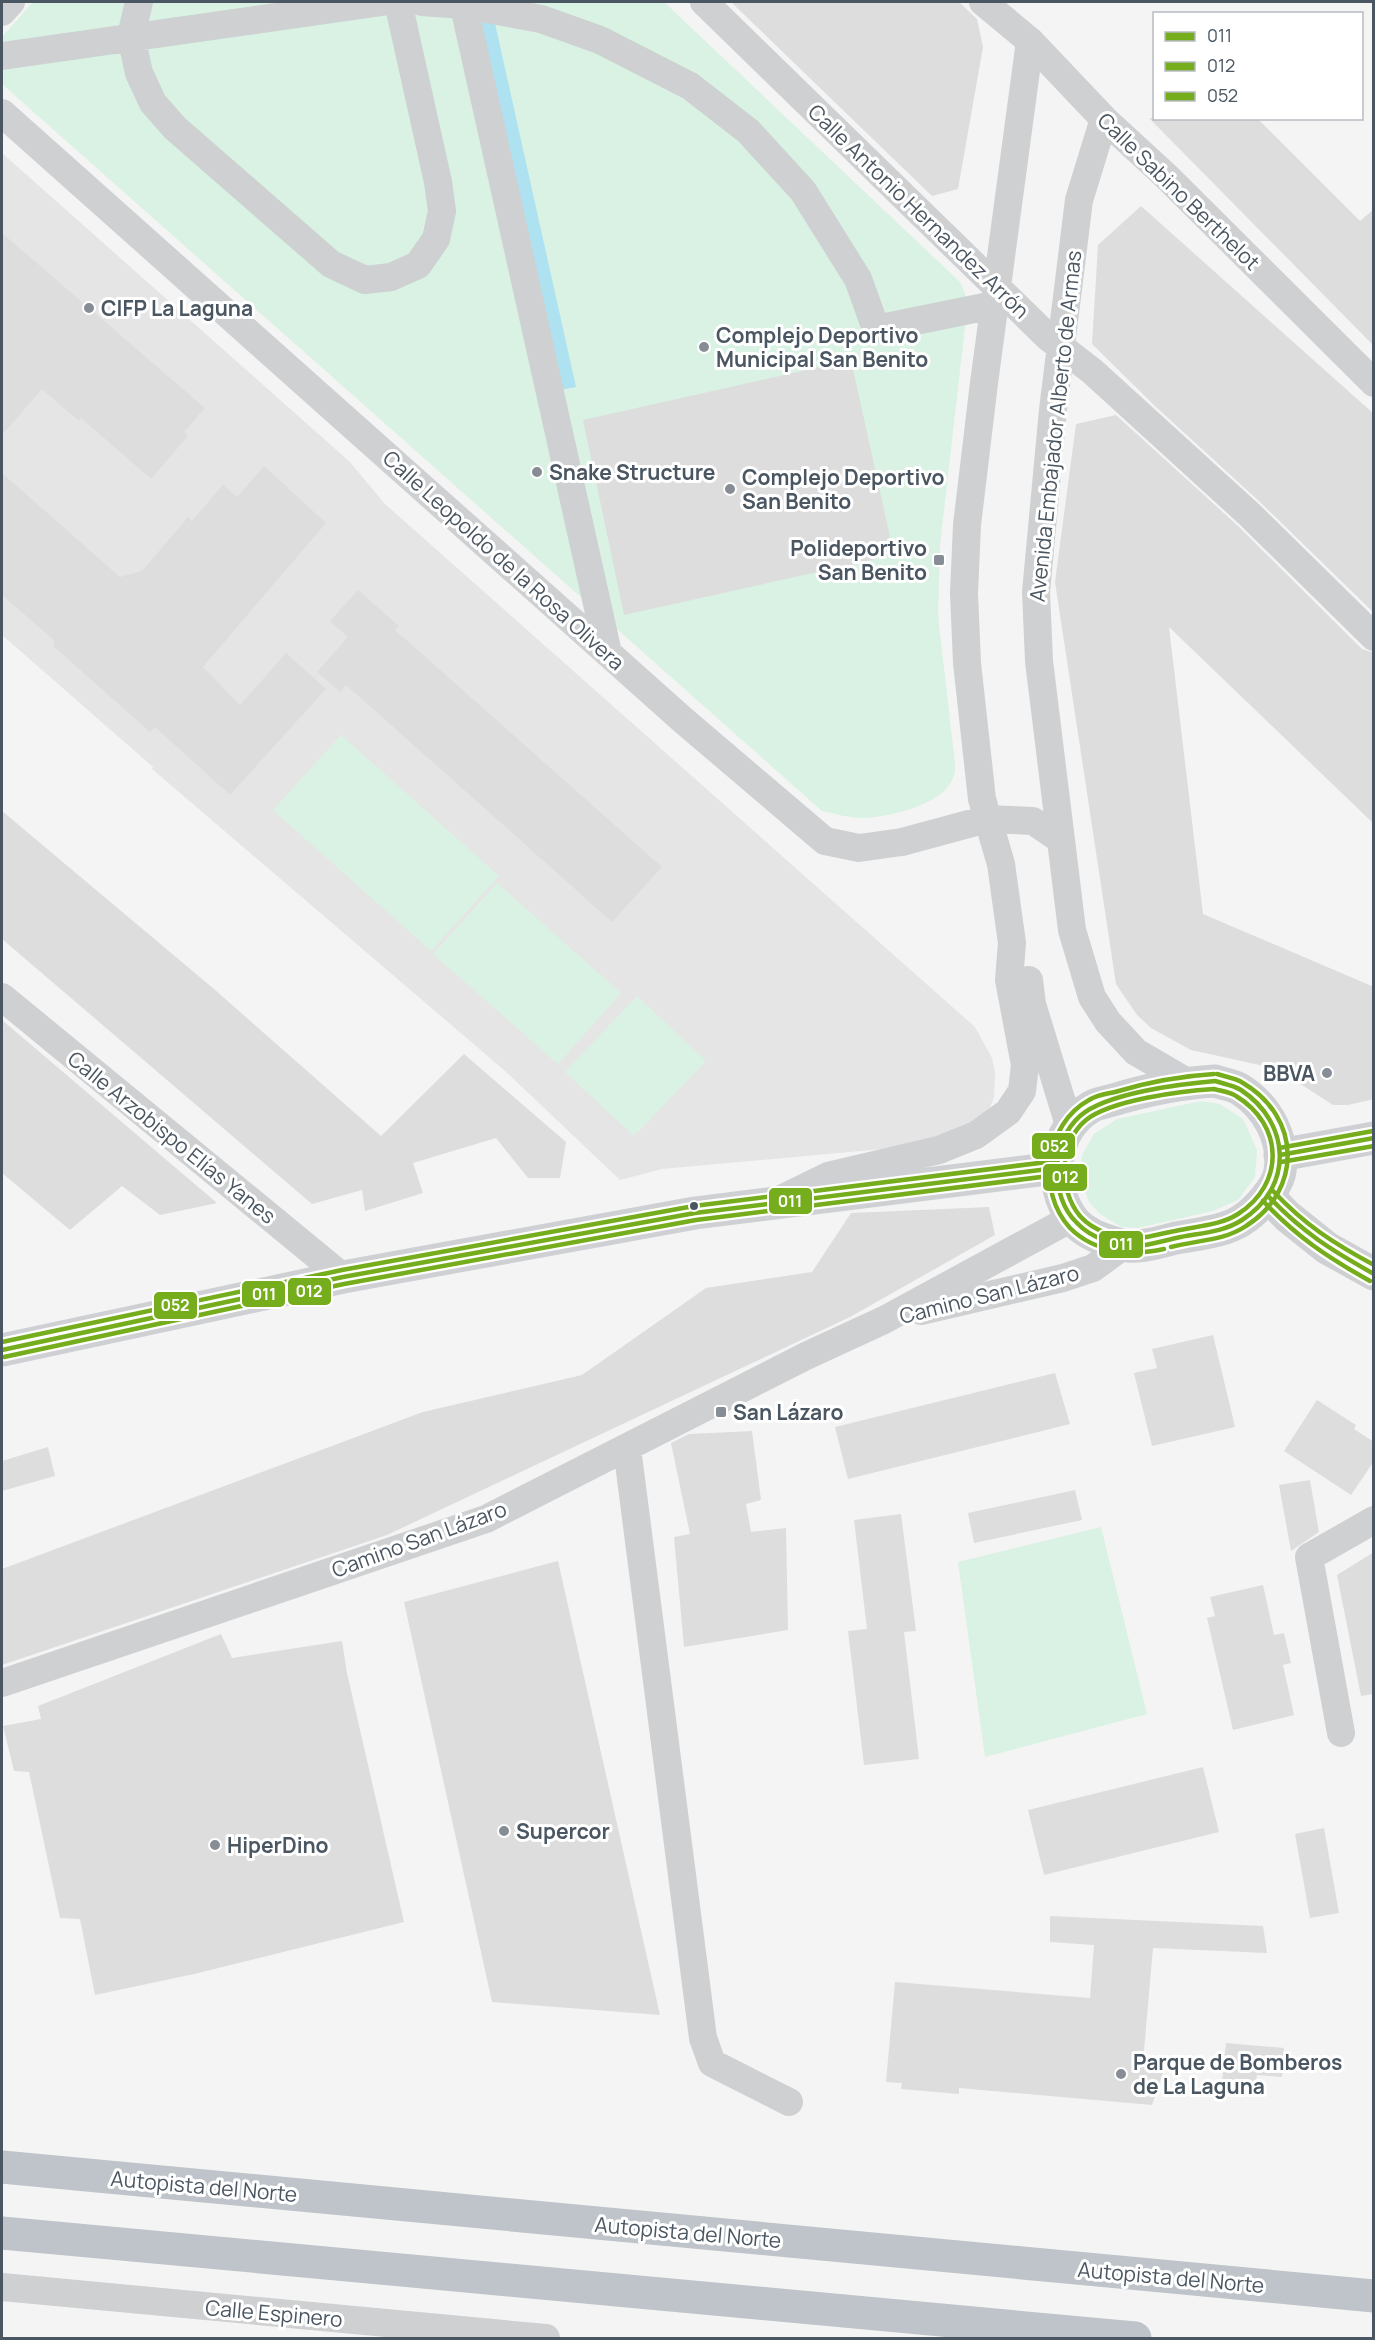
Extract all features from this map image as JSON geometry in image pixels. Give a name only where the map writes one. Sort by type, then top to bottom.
[{"type":"highway","name":"Autopista del Norte","points":[[2,2167],[1374,2296]]},
{"type":"highway","points":[[2,2233],[1136,2338]]},
{"type":"main road","points":[[1215,1081],[1239,1089],[1259,1105],[1275,1128],[1280,1155],[1280,1173],[1268,1196],[1242,1221],[1220,1228],[1146,1244],[1123,1246],[1092,1236],[1072,1218],[1059,1190],[1056,1167],[1060,1145],[1069,1125],[1092,1106],[1157,1088],[1189,1083],[1215,1081]]},
{"type":"main road","points":[[1280,1155],[1374,1138]]},
{"type":"main road","points":[[2,1350],[343,1277],[695,1213],[1056,1167]]},
{"type":"main road","points":[[1268,1196],[1287,1216],[1327,1248],[1374,1274]]},
{"type":"street","points":[[2,12],[11,2]]},
{"type":"street","points":[[139,2],[131,36],[139,73],[153,103],[175,128],[331,264],[365,280],[391,277],[418,265],[436,239],[442,211],[438,182],[398,2]]},
{"type":"street","points":[[2,56],[382,2]]},
{"type":"street","points":[[422,2],[463,3],[541,19],[600,40],[690,86],[748,131],[803,192],[858,279],[876,329],[995,296]]},
{"type":"street","name":"Calle Antonio Hernandez Arrón","points":[[704,2],[995,296],[1092,371],[1249,514],[1374,637]]},
{"type":"street","name":"Calle Sabino Berthelot","points":[[983,2],[1030,41],[1104,119],[1166,176],[1374,382]]},
{"type":"street","points":[[463,3],[608,653]]},
{"type":"street","points":[[773,1203],[828,1176],[939,1150],[976,1135],[1008,1112],[1022,1091],[1025,1065],[1009,980],[1012,943],[1001,864],[982,799],[967,663],[964,593],[967,525],[1030,41]]},
{"type":"street","name":"Calle Leopoldo de la Rosa Olivera","points":[[2,112],[608,653],[825,841],[859,848],[902,842],[987,819],[1033,821],[1061,840]]},
{"type":"street","name":"Avenida Embajador Alberto de Armas","points":[[1104,119],[1079,200],[1053,410],[1036,592],[1039,661],[1072,930],[1092,997],[1108,1022],[1136,1052],[1189,1083]]},
{"type":"street","points":[[1012,943],[1028,974],[1032,1004],[1069,1125]]},
{"type":"street","name":"Calle Arzobispo Elías Yanes","points":[[2,997],[343,1277]]},
{"type":"street","name":"Camino San Lázaro","points":[[2,1683],[486,1519],[806,1356],[884,1320],[1072,1218]]},
{"type":"street","name":"Camino San Lázaro","points":[[884,1320],[1063,1278],[1093,1268],[1123,1246]]},
{"type":"street","points":[[627,1448],[703,2038],[712,2063],[789,2102]]},
{"type":"street","points":[[1341,1733],[1309,1557],[1374,1520]]},
{"type":"street","name":"Calle Espinero","points":[[2,2288],[546,2338]]},
{"type":"shaded area","points":[[2,153],[350,462],[385,504],[975,1027],[992,1058],[995,1072],[994,1097],[986,1118],[966,1133],[904,1147],[662,1169],[620,1180],[504,1070],[152,769],[153,767],[2,635]]},
{"type":"green space","points":[[33,2],[664,2],[960,282],[968,301],[940,545],[938,616],[955,764],[954,776],[947,787],[927,802],[887,815],[858,818],[822,811],[2,84],[2,37]]},
{"type":"green space","points":[[341,735],[499,876],[431,951],[273,810]]},
{"type":"green space","points":[[497,883],[621,993],[558,1064],[433,954]]},
{"type":"green space","points":[[637,996],[706,1061],[634,1136],[565,1072]]},
{"type":"green space","points":[[1201,1101],[1220,1104],[1243,1119],[1257,1150],[1255,1177],[1238,1200],[1213,1211],[1137,1228],[1121,1227],[1100,1214],[1089,1202],[1080,1179],[1082,1155],[1094,1134],[1117,1119]]},
{"type":"green space","points":[[1101,1527],[1147,1714],[985,1757],[958,1562]]},
{"type":"water","points":[[494,19],[576,387],[560,390],[479,20]]},
{"type":"building","points":[[731,2],[959,2],[977,19],[983,47],[958,189],[932,196]]},
{"type":"building","points":[[1149,118],[1153,120],[1259,120],[1360,221],[1374,209],[1374,346]]},
{"type":"building","points":[[1141,206],[1374,414],[1374,613],[1092,344],[1098,245]]},
{"type":"building","points":[[2,233],[205,408],[184,432],[188,436],[151,479],[81,418],[79,421],[42,389],[2,435]]},
{"type":"building","points":[[851,360],[894,555],[624,615],[583,420]]},
{"type":"building","points":[[1116,415],[1238,526],[1362,649],[1374,653],[1374,824],[1169,627],[1203,914],[1374,987],[1374,1099],[1348,1105],[1333,1105],[1288,1076],[1264,1066],[1191,1050],[1151,1028],[1137,1015],[1116,984],[1055,582],[1076,424]]},
{"type":"building","points":[[264,466],[326,523],[203,667],[240,705],[286,653],[326,689],[230,795],[155,727],[150,732],[53,646],[55,641],[2,595],[2,473],[120,577],[142,571],[188,517],[192,521],[223,485],[237,497]]},
{"type":"building","points":[[358,590],[399,626],[395,630],[662,867],[612,922],[346,685],[340,692],[317,672],[348,637],[330,621]]},
{"type":"building","points":[[2,811],[214,989],[381,1136],[464,1054],[566,1142],[560,1178],[528,1178],[496,1138],[413,1163],[423,1193],[365,1211],[362,1190],[312,1204],[2,939]]},
{"type":"building","points":[[2,1020],[217,1203],[160,1215],[122,1186],[70,1230],[2,1173]]},
{"type":"building","points":[[989,1207],[995,1235],[850,1317],[387,1535],[2,1665],[2,1569],[423,1412],[582,1375],[706,1288],[812,1272],[851,1213]]},
{"type":"building","points":[[1213,1335],[1235,1427],[1152,1446],[1134,1373],[1157,1368],[1152,1349]]},
{"type":"building","points":[[1055,1373],[1070,1424],[848,1479],[835,1427]]},
{"type":"building","points":[[1317,1400],[1356,1425],[1354,1429],[1374,1442],[1374,1461],[1351,1495],[1284,1451]]},
{"type":"building","points":[[752,1431],[761,1500],[746,1504],[751,1532],[786,1528],[788,1630],[684,1647],[674,1537],[690,1534],[671,1443],[689,1434]]},
{"type":"building","points":[[48,1447],[55,1476],[2,1491],[2,1461]]},
{"type":"building","points":[[1310,1480],[1319,1532],[1291,1551],[1279,1485]]},
{"type":"building","points":[[1075,1490],[1082,1520],[974,1543],[968,1513]]},
{"type":"building","points":[[901,1514],[916,1631],[904,1632],[919,1759],[864,1765],[848,1631],[867,1629],[854,1520]]},
{"type":"building","points":[[1374,1552],[1374,1694],[1361,1696],[1337,1575]]},
{"type":"building","points":[[558,1561],[660,2015],[492,2002],[404,1602]]},
{"type":"building","points":[[1263,1585],[1274,1635],[1284,1633],[1291,1663],[1283,1665],[1294,1715],[1233,1730],[1207,1618],[1215,1616],[1210,1597]]},
{"type":"building","name":"HiperDino","points":[[221,1634],[232,1658],[342,1641],[347,1673],[404,1922],[194,1974],[95,1995],[80,1919],[60,1918],[29,1772],[14,1771],[3,1726],[41,1719],[38,1706]]},
{"type":"building","points":[[1203,1767],[1219,1832],[1044,1875],[1028,1810]]},
{"type":"building","points":[[1324,1828],[1339,1913],[1310,1918],[1295,1834]]},
{"type":"building","points":[[1050,1916],[1263,1926],[1267,1953],[1153,1948],[1143,2062],[1166,2064],[1152,2105],[959,2088],[959,2094],[901,2089],[902,2083],[886,2082],[895,1982],[1090,1998],[1094,1945],[1050,1942]]},
{"type":"building","points":[[1226,2043],[1284,2048],[1282,2077],[1257,2075],[1256,2086],[1222,2082]]},
{"type":"transit line","name":"052","points":[[1164,1249],[1139,1252],[1114,1250],[1091,1243],[1070,1228],[1059,1213],[1052,1196],[1049,1178],[1050,1159],[1055,1141],[1063,1125],[1074,1111],[1095,1097],[1164,1080],[1214,1074]]},
{"type":"transit line","name":"052","points":[[1171,1247],[1229,1235],[1246,1226],[1265,1211],[1278,1193],[1285,1174],[1288,1154],[1284,1134],[1276,1115],[1262,1097],[1243,1083],[1217,1074]]},
{"type":"transit line","name":"011","points":[[1215,1081],[1238,1088],[1258,1104],[1270,1120],[1277,1137],[1280,1155],[1278,1173],[1271,1190],[1259,1206],[1242,1220],[1226,1228],[1140,1246],[1106,1241],[1083,1229],[1068,1212],[1058,1184],[1059,1154],[1063,1139],[1070,1127],[1080,1116],[1107,1101],[1164,1087],[1215,1081]]},
{"type":"transit line","name":"012","points":[[1214,1089],[1234,1095],[1252,1108],[1263,1122],[1270,1138],[1273,1155],[1271,1171],[1264,1187],[1253,1202],[1238,1214],[1223,1221],[1139,1238],[1107,1233],[1092,1226],[1080,1216],[1068,1193],[1065,1166],[1066,1153],[1071,1141],[1077,1129],[1086,1120],[1097,1113],[1129,1102],[1166,1094],[1214,1089]]},
{"type":"transit line","name":"052","points":[[1279,1148],[1373,1131]]},
{"type":"transit line","name":"011","points":[[1280,1155],[1374,1138]]},
{"type":"transit line","name":"012","points":[[1281,1162],[1374,1146]]},
{"type":"transit line","name":"052","points":[[2,1342],[342,1270],[694,1206],[1055,1161]]},
{"type":"transit line","name":"011","points":[[2,1350],[343,1277],[695,1213],[1056,1168]]},
{"type":"transit line","name":"012","points":[[4,1357],[344,1284],[696,1220],[1057,1175]]},
{"type":"transit line","name":"052","points":[[1273,1191],[1320,1232],[1374,1265]]},
{"type":"transit line","name":"011","points":[[1268,1196],[1318,1240],[1374,1274]]},
{"type":"transit line","name":"012","points":[[1263,1201],[1313,1246],[1370,1281]]},
{"type":"place","name":"CIFP La Laguna","points":[[89,308]]},
{"type":"place","name":"Complejo Deportivo Municipal San Benito","points":[[704,347]]},
{"type":"place","name":"Snake Structure","points":[[537,472]]},
{"type":"place","name":"Complejo Deportivo San Benito","points":[[730,489]]},
{"type":"place","name":"Polideportivo San Benito","points":[[939,560]]},
{"type":"place","name":"BBVA","points":[[1327,1073]]},
{"type":"place","name":"San Lázaro","points":[[721,1412]]},
{"type":"place","name":"Supercor","points":[[504,1831]]},
{"type":"place","name":"HiperDino","points":[[215,1845]]},
{"type":"place","name":"Parque de Bomberos de La Laguna","points":[[1121,2074]]}]
